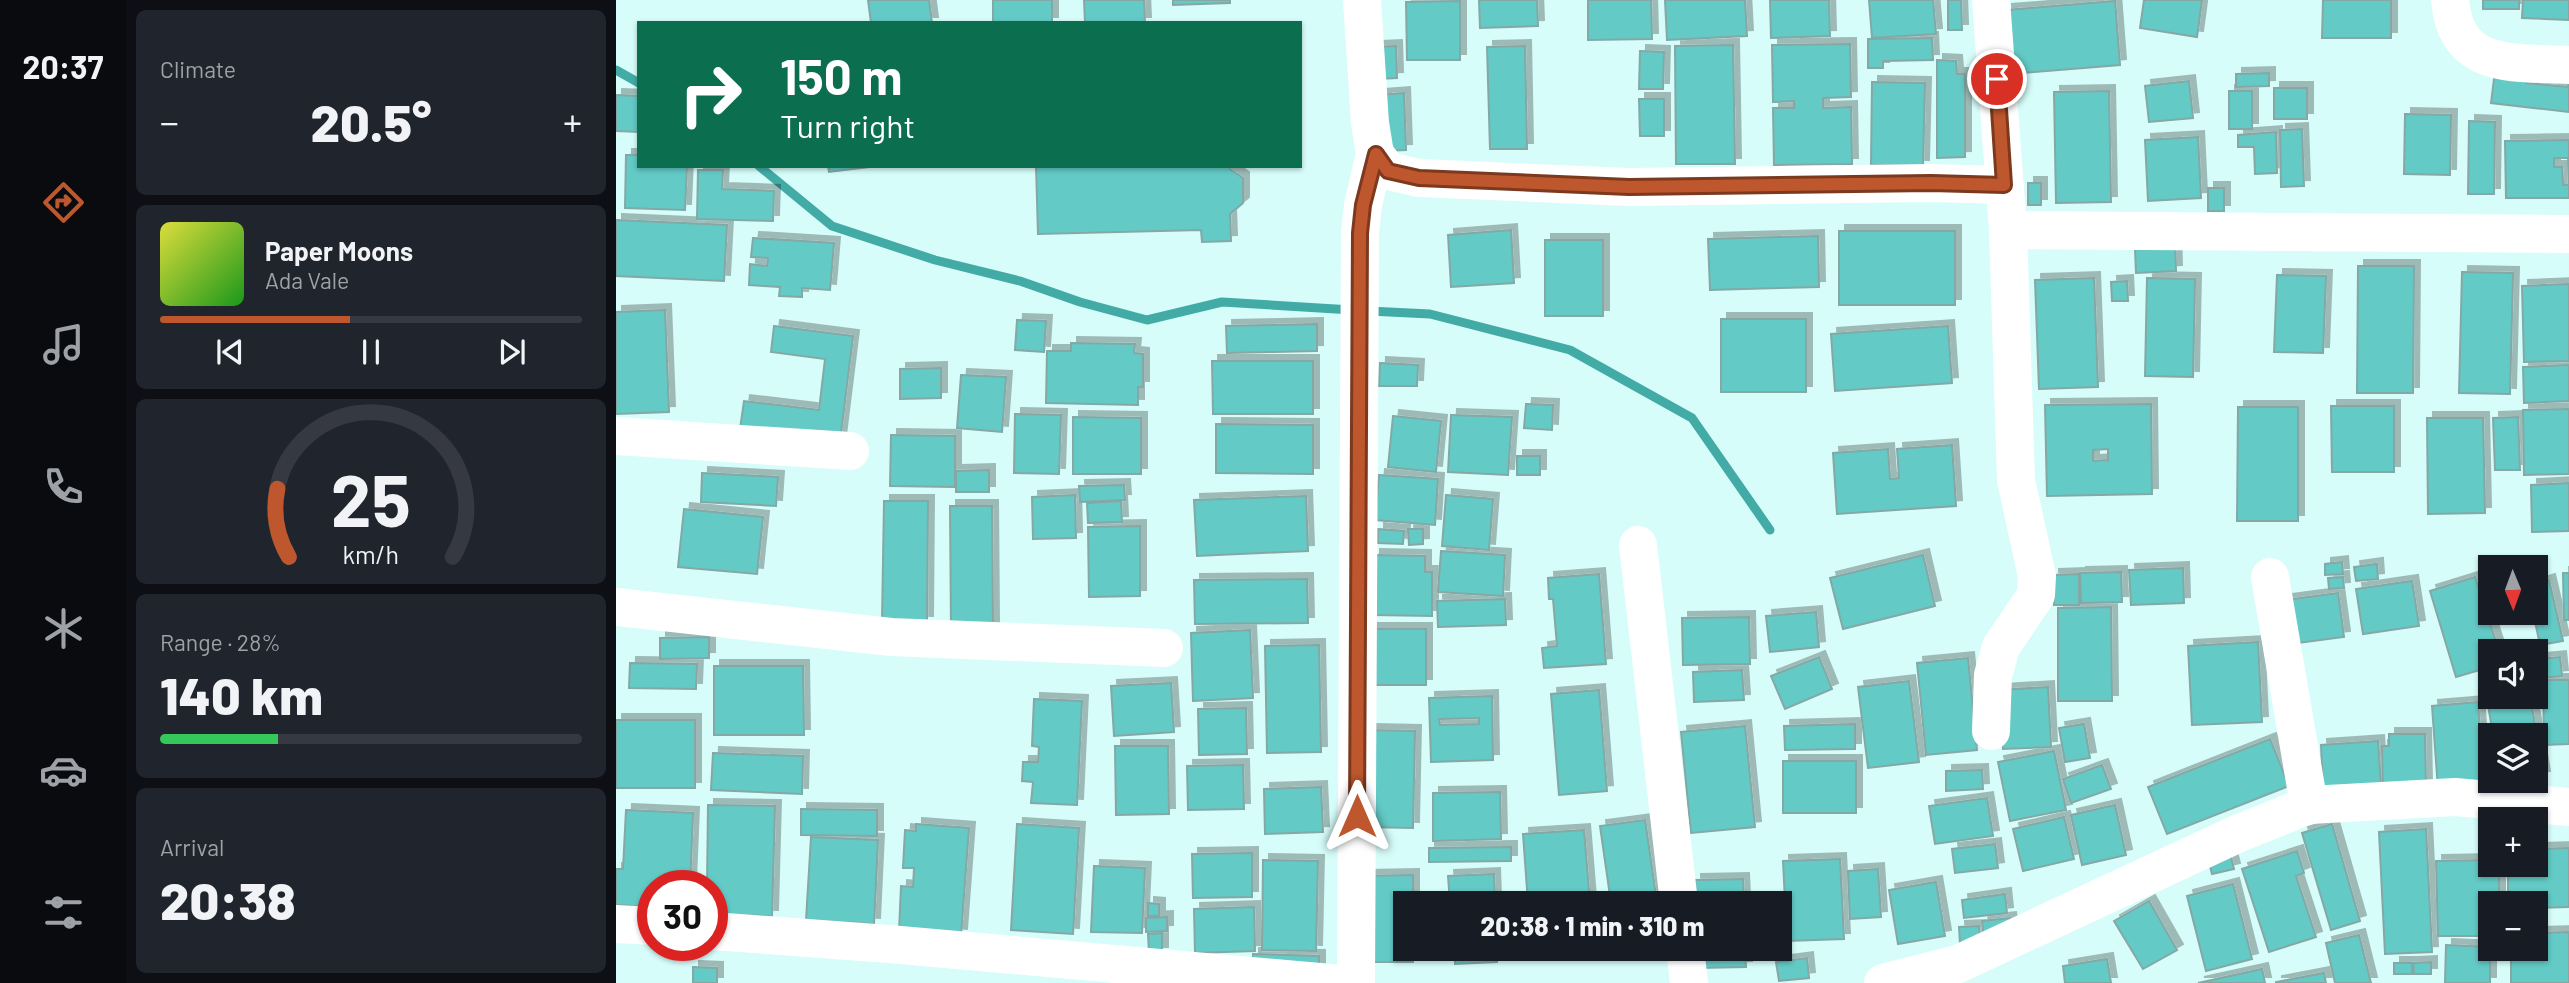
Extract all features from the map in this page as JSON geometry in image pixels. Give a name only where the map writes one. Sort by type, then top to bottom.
[{"type":"street","points":[[1362,0],[1370,123],[1376,154],[1388,171],[1419,178],[1629,187],[1931,183],[2004,185]]},
{"type":"street","points":[[1991,0],[2008,230],[2016,480],[2037,576],[2036,596],[2001,647],[1993,675],[1991,730]]},
{"type":"street","points":[[2450,0],[2452,20],[2465,45],[2497,61],[2569,65]]},
{"type":"street","points":[[1356,983],[1360,233],[1363,205],[1376,154]]},
{"type":"street","points":[[2008,230],[2569,234]]},
{"type":"street","points":[[616,436],[850,451]]},
{"type":"street","points":[[1638,545],[1678,891]]},
{"type":"street","points":[[2270,577],[2309,806]]},
{"type":"street","points":[[616,607],[891,637],[1164,648]]},
{"type":"street","points":[[1883,983],[1958,964],[2237,834],[2309,806],[2455,797],[2569,807]]},
{"type":"street","points":[[616,924],[637,925]]},
{"type":"street","points":[[728,932],[889,944],[1312,983]]},
{"type":"street","points":[[1686,961],[1689,983]]},
{"type":"building","points":[[868,0],[929,0],[932,21],[871,21]]},
{"type":"building","points":[[993,0],[1052,0],[1052,21],[993,21]]},
{"type":"building","points":[[1084,0],[1144,0],[1145,21],[1085,21]]},
{"type":"building","points":[[1173,0],[1230,0],[1230,3],[1173,5]]},
{"type":"building","points":[[1479,0],[1537,0],[1538,26],[1480,28]]},
{"type":"building","points":[[1588,0],[1651,0],[1652,39],[1588,40]]},
{"type":"building","points":[[1665,0],[1745,0],[1747,36],[1667,40]]},
{"type":"building","points":[[1770,0],[1829,0],[1830,36],[1771,38]]},
{"type":"building","points":[[1869,0],[1933,0],[1936,34],[1872,38]]},
{"type":"building","points":[[1948,0],[1961,0],[1962,30],[1948,30]]},
{"type":"building","points":[[2144,0],[2202,0],[2197,37],[2140,28]]},
{"type":"building","points":[[2323,0],[2391,0],[2391,38],[2322,38]]},
{"type":"building","points":[[2483,0],[2519,0],[2519,9],[2483,9]]},
{"type":"building","points":[[2523,0],[2569,0],[2569,20],[2522,18]]},
{"type":"building","points":[[1460,1],[1460,60],[1407,60],[1406,2]]},
{"type":"building","points":[[2115,1],[2120,65],[2011,74],[2006,10]]},
{"type":"building","points":[[1932,38],[1933,60],[1883,61],[1883,68],[1868,68],[1868,39]]},
{"type":"building","points":[[1850,44],[1851,97],[1823,98],[1823,108],[1851,107],[1852,164],[1774,165],[1773,108],[1794,108],[1794,101],[1773,102],[1772,45]]},
{"type":"building","points":[[1733,45],[1735,164],[1676,164],[1675,46]]},
{"type":"building","points":[[1396,46],[1397,78],[1377,79],[1376,47]]},
{"type":"building","points":[[1525,46],[1527,149],[1490,149],[1487,47]]},
{"type":"building","points":[[1640,51],[1664,52],[1663,89],[1639,89]]},
{"type":"building","points":[[1937,60],[1956,61],[1957,74],[1965,74],[1965,157],[1937,158]]},
{"type":"building","points":[[2495,71],[2527,74],[2526,83],[2568,87],[2569,79],[2569,112],[2491,103]]},
{"type":"building","points":[[2269,73],[2269,86],[2236,87],[2236,74]]},
{"type":"building","points":[[2189,81],[2193,118],[2149,122],[2145,86]]},
{"type":"building","points":[[1872,82],[1925,83],[1923,166],[1871,165]]},
{"type":"building","points":[[2274,88],[2307,88],[2307,119],[2274,119]]},
{"type":"building","points":[[2109,91],[2111,202],[2056,203],[2054,92]]},
{"type":"building","points":[[2229,91],[2252,91],[2252,129],[2229,129]]},
{"type":"building","points":[[1404,93],[1406,150],[1382,151],[1379,95]]},
{"type":"building","points":[[616,95],[637,96],[637,132],[616,131]]},
{"type":"building","points":[[1639,99],[1664,99],[1664,136],[1640,136]]},
{"type":"building","points":[[2405,114],[2451,115],[2450,175],[2404,174]]},
{"type":"building","points":[[2469,121],[2495,122],[2494,194],[2468,194]]},
{"type":"building","points":[[2302,129],[2304,186],[2281,187],[2280,130]]},
{"type":"building","points":[[2276,132],[2277,173],[2255,174],[2254,147],[2238,147],[2238,135]]},
{"type":"building","points":[[2198,137],[2201,198],[2148,201],[2145,140]]},
{"type":"building","points":[[2569,140],[2569,185],[2569,198],[2506,198],[2505,141]],"holes":[[[2554,158],[2568,158],[2569,185],[2563,185],[2562,167],[2554,167]]]},
{"type":"building","points":[[626,155],[637,155],[637,168],[687,168],[685,210],[625,208]]},
{"type":"building","points":[[828,168],[862,168],[829,172]]},
{"type":"building","points":[[1036,168],[1230,168],[1243,178],[1243,203],[1230,214],[1231,241],[1202,242],[1201,230],[1038,234]]},
{"type":"building","points":[[698,170],[723,170],[722,189],[774,191],[773,221],[697,219]]},
{"type":"building","points":[[2028,183],[2041,183],[2041,205],[2028,205]]},
{"type":"building","points":[[2208,188],[2224,188],[2224,211],[2208,211]]},
{"type":"building","points":[[616,220],[727,225],[724,281],[616,276]]},
{"type":"building","points":[[1511,230],[1514,283],[1451,287],[1448,235]]},
{"type":"building","points":[[1839,231],[1955,231],[1955,305],[1839,305]]},
{"type":"building","points":[[1818,236],[1819,287],[1710,290],[1708,239]]},
{"type":"building","points":[[753,238],[834,243],[830,290],[802,288],[802,297],[779,296],[780,287],[749,285],[750,264],[767,266],[768,258],[751,257]]},
{"type":"building","points":[[2175,238],[2176,271],[2136,273],[2135,249]]},
{"type":"building","points":[[1545,240],[1603,240],[1603,316],[1545,316]]},
{"type":"building","points":[[2358,266],[2414,266],[2413,393],[2357,393]]},
{"type":"building","points":[[2462,272],[2513,273],[2510,394],[2459,393]]},
{"type":"building","points":[[2277,275],[2326,276],[2323,353],[2274,352]]},
{"type":"building","points":[[2094,278],[2098,387],[2039,389],[2035,280]]},
{"type":"building","points":[[2147,278],[2195,279],[2193,377],[2145,376]]},
{"type":"building","points":[[2127,281],[2128,301],[2112,301],[2111,282]]},
{"type":"building","points":[[2569,284],[2569,361],[2524,362],[2522,286]]},
{"type":"building","points":[[665,310],[669,412],[616,414],[616,312]]},
{"type":"building","points":[[1721,319],[1806,319],[1806,392],[1721,392]]},
{"type":"building","points":[[1017,320],[1046,321],[1044,352],[1015,350]]},
{"type":"building","points":[[1317,324],[1317,351],[1227,353],[1226,326]]},
{"type":"building","points":[[774,326],[853,336],[840,441],[740,429],[744,401],[819,410],[825,359],[771,352]]},
{"type":"building","points":[[1948,326],[1952,383],[1835,391],[1831,334]]},
{"type":"building","points":[[1071,343],[1135,344],[1134,353],[1143,354],[1143,387],[1138,387],[1138,405],[1046,403],[1047,351],[1071,351]]},
{"type":"building","points":[[1212,361],[1313,361],[1313,414],[1213,414]]},
{"type":"building","points":[[1380,363],[1418,365],[1417,386],[1379,386]]},
{"type":"building","points":[[2569,365],[2569,401],[2524,403],[2523,367]]},
{"type":"building","points":[[941,368],[941,398],[900,399],[900,369]]},
{"type":"building","points":[[961,375],[1006,377],[1002,432],[957,428]]},
{"type":"building","points":[[1526,404],[1553,405],[1552,430],[1524,428]]},
{"type":"building","points":[[2151,404],[2152,494],[2047,496],[2045,405]],"holes":[[[2108,449],[2108,460],[2093,461],[2093,450]]]},
{"type":"building","points":[[2331,406],[2394,406],[2394,472],[2332,472]]},
{"type":"building","points":[[2238,407],[2298,407],[2298,521],[2237,521]]},
{"type":"building","points":[[2569,409],[2569,474],[2524,475],[2523,410]]},
{"type":"building","points":[[1015,414],[1061,415],[1059,474],[1014,473]]},
{"type":"building","points":[[1451,415],[1512,417],[1508,475],[1448,472]]},
{"type":"building","points":[[1393,416],[1441,421],[1436,472],[1388,467]]},
{"type":"building","points":[[1073,417],[1141,418],[1141,474],[1073,474]]},
{"type":"building","points":[[2518,417],[2520,470],[2495,470],[2493,418]]},
{"type":"building","points":[[2427,418],[2483,418],[2485,513],[2428,514]]},
{"type":"building","points":[[1216,424],[1313,425],[1313,474],[1216,473]]},
{"type":"building","points":[[891,435],[955,436],[955,487],[890,486]]},
{"type":"building","points":[[1952,445],[1956,506],[1837,514],[1833,453],[1888,449],[1890,479],[1899,478],[1897,449]]},
{"type":"building","points":[[1517,456],[1540,456],[1540,475],[1517,475]]},
{"type":"building","points":[[989,470],[989,492],[956,492],[956,471]]},
{"type":"building","points":[[702,473],[778,477],[776,506],[701,502]]},
{"type":"building","points":[[1379,475],[1438,479],[1435,525],[1375,520]]},
{"type":"building","points":[[2569,483],[2569,531],[2532,532],[2531,485]]},
{"type":"building","points":[[1124,485],[1125,500],[1080,502],[1079,486]]},
{"type":"building","points":[[1075,495],[1076,538],[1033,539],[1032,497]]},
{"type":"building","points":[[1446,495],[1493,499],[1489,550],[1442,546]]},
{"type":"building","points":[[1306,496],[1308,551],[1197,556],[1194,500]]},
{"type":"building","points":[[884,501],[928,501],[927,622],[882,621]]},
{"type":"building","points":[[1121,501],[1122,522],[1088,523],[1087,503]]},
{"type":"building","points":[[950,506],[992,506],[993,629],[951,630]]},
{"type":"building","points":[[684,509],[763,517],[757,574],[678,567]]},
{"type":"building","points":[[1140,526],[1140,596],[1089,597],[1088,527]]},
{"type":"building","points":[[1378,529],[1404,531],[1403,544],[1378,543]]},
{"type":"building","points":[[1408,529],[1423,529],[1423,544],[1409,545]]},
{"type":"building","points":[[1441,551],[1505,555],[1503,596],[1438,592]]},
{"type":"building","points":[[1374,555],[1425,556],[1425,572],[1432,572],[1432,616],[1373,615]]},
{"type":"building","points":[[1923,555],[1935,606],[1843,629],[1830,578]]},
{"type":"building","points":[[2342,562],[2343,574],[2325,575],[2325,564]]},
{"type":"building","points":[[2377,564],[2378,579],[2356,581],[2354,567]]},
{"type":"building","points":[[2183,568],[2184,603],[2131,605],[2129,570]]},
{"type":"building","points":[[2121,572],[2122,602],[2081,603],[2080,573]]},
{"type":"building","points":[[2563,573],[2569,573],[2569,620],[2564,620]]},
{"type":"building","points":[[1599,574],[1606,664],[1544,668],[1542,648],[1557,646],[1553,599],[1549,599],[1548,578]]},
{"type":"building","points":[[2079,574],[2079,605],[2054,605],[2053,575]]},
{"type":"building","points":[[2343,577],[2344,588],[2329,589],[2328,578]]},
{"type":"building","points":[[2475,577],[2478,586],[2478,625],[2491,625],[2495,639],[2478,639],[2478,671],[2456,677],[2430,591]]},
{"type":"building","points":[[1307,579],[1308,623],[1195,624],[1194,580]]},
{"type":"building","points":[[2548,580],[2563,641],[2548,644],[2548,639],[2539,639],[2536,625],[2548,625]]},
{"type":"building","points":[[2412,581],[2419,626],[2363,634],[2356,589]]},
{"type":"building","points":[[2338,593],[2344,637],[2291,644],[2285,600]]},
{"type":"building","points":[[1505,599],[1506,625],[1438,627],[1437,601]]},
{"type":"building","points":[[2111,607],[2112,701],[2058,701],[2058,608]]},
{"type":"building","points":[[1816,612],[1819,647],[1770,652],[1766,616]]},
{"type":"building","points":[[1749,617],[1750,664],[1683,665],[1682,618]]},
{"type":"building","points":[[1365,629],[1426,629],[1426,685],[1365,685]]},
{"type":"building","points":[[1250,630],[1253,698],[1193,701],[1191,633]]},
{"type":"building","points":[[709,637],[709,658],[660,659],[660,638]]},
{"type":"building","points":[[2258,642],[2262,722],[2192,725],[2188,646]]},
{"type":"building","points":[[1319,645],[1321,752],[1267,753],[1265,646]]},
{"type":"building","points":[[1819,657],[1832,689],[1785,709],[1771,676]]},
{"type":"building","points":[[2560,657],[2562,676],[2548,677],[2548,658]]},
{"type":"building","points":[[1968,658],[1977,750],[1926,755],[1917,663]]},
{"type":"building","points":[[630,663],[697,664],[696,689],[629,688]]},
{"type":"building","points":[[714,666],[803,666],[804,735],[714,735]]},
{"type":"building","points":[[1742,670],[1744,700],[1694,702],[1693,672]]},
{"type":"building","points":[[2548,680],[2569,680],[2569,744],[2548,745],[2548,723],[2544,723],[2543,709],[2548,709]]},
{"type":"building","points":[[1909,681],[1919,762],[1868,768],[1858,687]]},
{"type":"building","points":[[1171,683],[1174,732],[1114,736],[1111,686]]},
{"type":"building","points":[[2048,687],[2051,747],[2003,749],[2000,690]]},
{"type":"building","points":[[1599,690],[1607,791],[1559,795],[1551,694]]},
{"type":"building","points":[[1492,696],[1493,760],[1431,762],[1429,698]],"holes":[[[1479,718],[1479,724],[1440,725],[1439,719]]]},
{"type":"building","points":[[1034,699],[1082,701],[1077,805],[1031,803],[1033,782],[1022,781],[1023,762],[1038,762],[1039,747],[1032,746]]},
{"type":"building","points":[[2478,702],[2478,786],[2438,789],[2432,706]]},
{"type":"building","points":[[1246,708],[1247,754],[1199,755],[1198,709]]},
{"type":"building","points":[[2489,709],[2532,709],[2535,723],[2491,723]]},
{"type":"building","points":[[616,720],[695,720],[695,788],[616,788]]},
{"type":"building","points":[[1855,724],[1855,749],[1785,750],[1784,726]]},
{"type":"building","points":[[2084,724],[2090,758],[2065,762],[2059,728]]},
{"type":"building","points":[[1745,726],[1755,827],[1691,833],[1681,732]]},
{"type":"building","points":[[1367,730],[1415,731],[1413,828],[1364,827]]},
{"type":"building","points":[[2389,734],[2425,734],[2426,789],[2383,790],[2382,746],[2389,746]]},
{"type":"building","points":[[2270,739],[2289,786],[2167,834],[2148,787]]},
{"type":"building","points":[[2378,741],[2381,786],[2323,790],[2321,745]]},
{"type":"building","points":[[1115,746],[1168,746],[1169,814],[1116,815]]},
{"type":"building","points":[[2054,751],[2066,810],[2010,821],[1998,762]]},
{"type":"building","points":[[713,753],[803,756],[802,794],[711,790]]},
{"type":"building","points":[[1783,761],[1856,761],[1856,813],[1783,813]]},
{"type":"building","points":[[1243,765],[1244,809],[1188,810],[1187,766]]},
{"type":"building","points":[[2102,765],[2111,789],[2071,803],[2063,779]]},
{"type":"building","points":[[1982,770],[1983,789],[1946,791],[1946,771]]},
{"type":"building","points":[[1321,787],[1323,832],[1265,834],[1264,789]]},
{"type":"building","points":[[1500,792],[1501,839],[1433,841],[1433,793]]},
{"type":"building","points":[[1987,798],[1993,836],[1935,844],[1929,806]]},
{"type":"building","points":[[708,805],[775,806],[772,916],[728,915],[728,870],[707,870]]},
{"type":"building","points":[[2115,805],[2126,855],[2082,865],[2071,815]]},
{"type":"building","points":[[801,809],[877,810],[877,836],[801,835]]},
{"type":"building","points":[[626,810],[693,813],[691,870],[637,870],[637,906],[616,905],[616,869],[623,869]]},
{"type":"building","points":[[2064,817],[2074,859],[2023,871],[2013,829]]},
{"type":"building","points":[[1645,820],[1655,891],[1609,891],[1600,826]]},
{"type":"building","points":[[916,824],[969,828],[961,935],[899,931],[901,886],[913,887],[914,868],[903,868],[905,830],[916,831]]},
{"type":"building","points":[[1017,824],[1079,828],[1073,934],[1011,930]]},
{"type":"building","points":[[2332,824],[2360,921],[2331,930],[2302,833]]},
{"type":"building","points":[[2426,829],[2432,952],[2385,954],[2379,832]]},
{"type":"building","points":[[1584,830],[1589,891],[1527,891],[1523,834]]},
{"type":"building","points":[[811,837],[878,840],[874,924],[806,920]]},
{"type":"building","points":[[1995,844],[1998,868],[1955,873],[1952,849]]},
{"type":"building","points":[[2228,846],[2234,869],[2212,874],[2206,851]]},
{"type":"building","points":[[1511,847],[1511,861],[1429,862],[1429,848]]},
{"type":"building","points":[[2569,848],[2569,907],[2548,908],[2548,891],[2508,891],[2508,877],[2548,877],[2548,849]]},
{"type":"building","points":[[2297,851],[2304,873],[2296,876],[2316,937],[2269,952],[2242,869]]},
{"type":"building","points":[[1252,853],[1252,897],[1193,898],[1192,854]]},
{"type":"building","points":[[1840,859],[1844,939],[1792,941],[1792,891],[1784,891],[1783,861]]},
{"type":"building","points":[[1263,860],[1318,861],[1316,951],[1262,950]]},
{"type":"building","points":[[2478,860],[2478,877],[2499,877],[2499,891],[2478,891],[2478,936],[2438,936],[2436,861]]},
{"type":"building","points":[[1094,866],[1145,868],[1142,933],[1091,932]]},
{"type":"building","points":[[1878,869],[1881,917],[1850,919],[1848,871]]},
{"type":"building","points":[[1494,874],[1495,891],[1449,891],[1448,876]]},
{"type":"building","points":[[1413,875],[1413,891],[1393,891],[1393,961],[1413,962],[1361,962],[1360,876]]},
{"type":"building","points":[[1743,879],[1744,891],[1695,891],[1695,880]]},
{"type":"building","points":[[1936,882],[1945,936],[1898,944],[1889,890]]},
{"type":"building","points":[[2233,884],[2252,959],[2206,971],[2187,896]]},
{"type":"building","points":[[2005,894],[2007,913],[1964,918],[1962,900]]},
{"type":"building","points":[[2149,901],[2177,950],[2143,969],[2114,921]]},
{"type":"building","points":[[1148,903],[1159,904],[1159,916],[1148,916]]},
{"type":"building","points":[[1254,907],[1255,951],[1195,953],[1194,909]]},
{"type":"building","points":[[1167,917],[1167,931],[1146,932],[1146,918]]},
{"type":"building","points":[[2010,918],[2013,936],[1984,939],[1982,921]]},
{"type":"building","points":[[1979,926],[1980,942],[1960,944],[1959,927]]},
{"type":"building","points":[[2569,932],[2569,983],[2511,983],[2511,961],[2548,961],[2548,933]]},
{"type":"building","points":[[1162,933],[1162,953],[1149,953],[1148,934]]},
{"type":"building","points":[[2359,935],[2371,983],[2335,983],[2326,943]]},
{"type":"building","points":[[2446,945],[2478,946],[2478,961],[2490,961],[2490,983],[2445,983]]},
{"type":"building","points":[[1253,954],[1319,956],[1319,978],[1253,976]]},
{"type":"building","points":[[1807,958],[1809,978],[1779,981],[1776,962]]},
{"type":"building","points":[[2107,959],[2111,983],[2065,983],[2063,966]]},
{"type":"building","points":[[1455,961],[1497,961],[1497,962],[1455,964]]},
{"type":"building","points":[[1697,961],[1746,961],[1746,967],[1697,968]]},
{"type":"building","points":[[2431,962],[2431,974],[2414,974],[2413,963]]},
{"type":"building","points":[[2394,963],[2412,963],[2412,974],[2394,974]]},
{"type":"building","points":[[693,967],[717,968],[717,983],[693,983]]},
{"type":"building","points":[[2262,969],[2265,983],[2198,983]]},
{"type":"building","points":[[2324,973],[2326,983],[2276,983],[2276,982]]},
{"type":"waterway","points":[[616,70],[637,82]]},
{"type":"waterway","points":[[761,168],[832,226],[935,260],[1020,281],[1080,302],[1147,320],[1222,302],[1352,310]]},
{"type":"waterway","points":[[1369,311],[1430,314],[1570,350],[1692,418],[1770,530]]},
{"type":"route","points":[[1357,816],[1360,233],[1363,205],[1376,154],[1388,171],[1419,178],[1629,187],[1931,183],[2004,185],[1997,79]]}]
